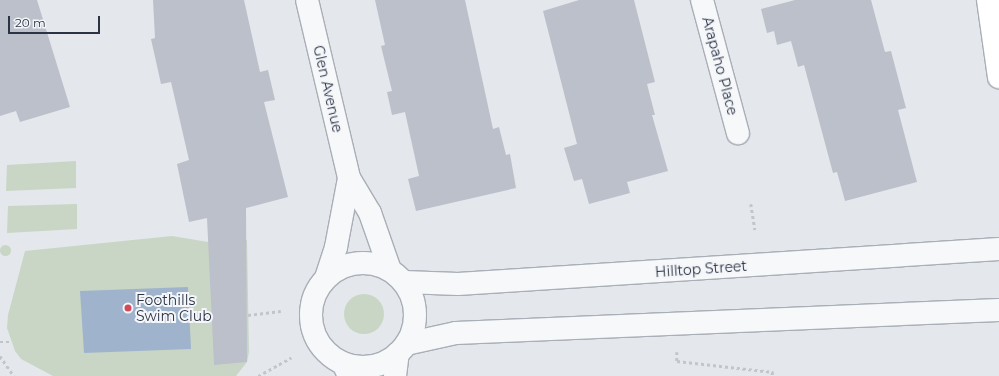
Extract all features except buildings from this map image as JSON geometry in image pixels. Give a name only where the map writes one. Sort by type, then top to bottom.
[{"type":"main road","points":[[988,0],[999,77]]},
{"type":"street","name":"Glen Avenue","points":[[307,0],[349,178],[370,213],[397,276]]},
{"type":"street","name":"Arapaho Place","points":[[702,0],[738,133]]},
{"type":"street","name":"Glen Avenue","points":[[326,278],[336,247],[349,178]]},
{"type":"street","name":"Hilltop Street","points":[[397,276],[458,284],[999,249]]},
{"type":"street","points":[[396,376],[402,349],[413,329],[415,313],[397,276],[356,262],[326,278],[311,308],[312,325],[328,354],[346,370],[377,366],[402,349],[456,333],[999,310]]},
{"type":"path","points":[[751,204],[755,230]]},
{"type":"path","points":[[248,315],[281,311]]},
{"type":"path","points":[[0,342],[10,342]]},
{"type":"path","points":[[677,352],[677,361],[772,372],[772,376]]},
{"type":"path","points":[[0,356],[14,376]]},
{"type":"path","points":[[258,376],[291,358]]},
{"type":"green space","points":[[76,161],[76,188],[6,191],[7,165]]},
{"type":"green space","points":[[77,204],[77,229],[7,233],[8,206]]},
{"type":"green space","name":"Foothills Swim Club","points":[[172,236],[208,242],[247,240],[249,352],[247,362],[236,376],[53,376],[21,359],[15,351],[7,328],[8,315],[25,251]]},
{"type":"green space","points":[[5,244],[9,246],[11,250],[9,254],[5,256],[1,254],[-1,250],[1,246]]},
{"type":"green space","points":[[368,294],[375,297],[381,303],[384,314],[383,322],[375,331],[368,334],[360,334],[353,331],[345,322],[344,310],[347,303],[356,295]]},
{"type":"water","points":[[188,287],[191,349],[84,353],[80,291]]},
{"type":"place","name":"Foothills Swim Club","points":[[128,308]]}]
